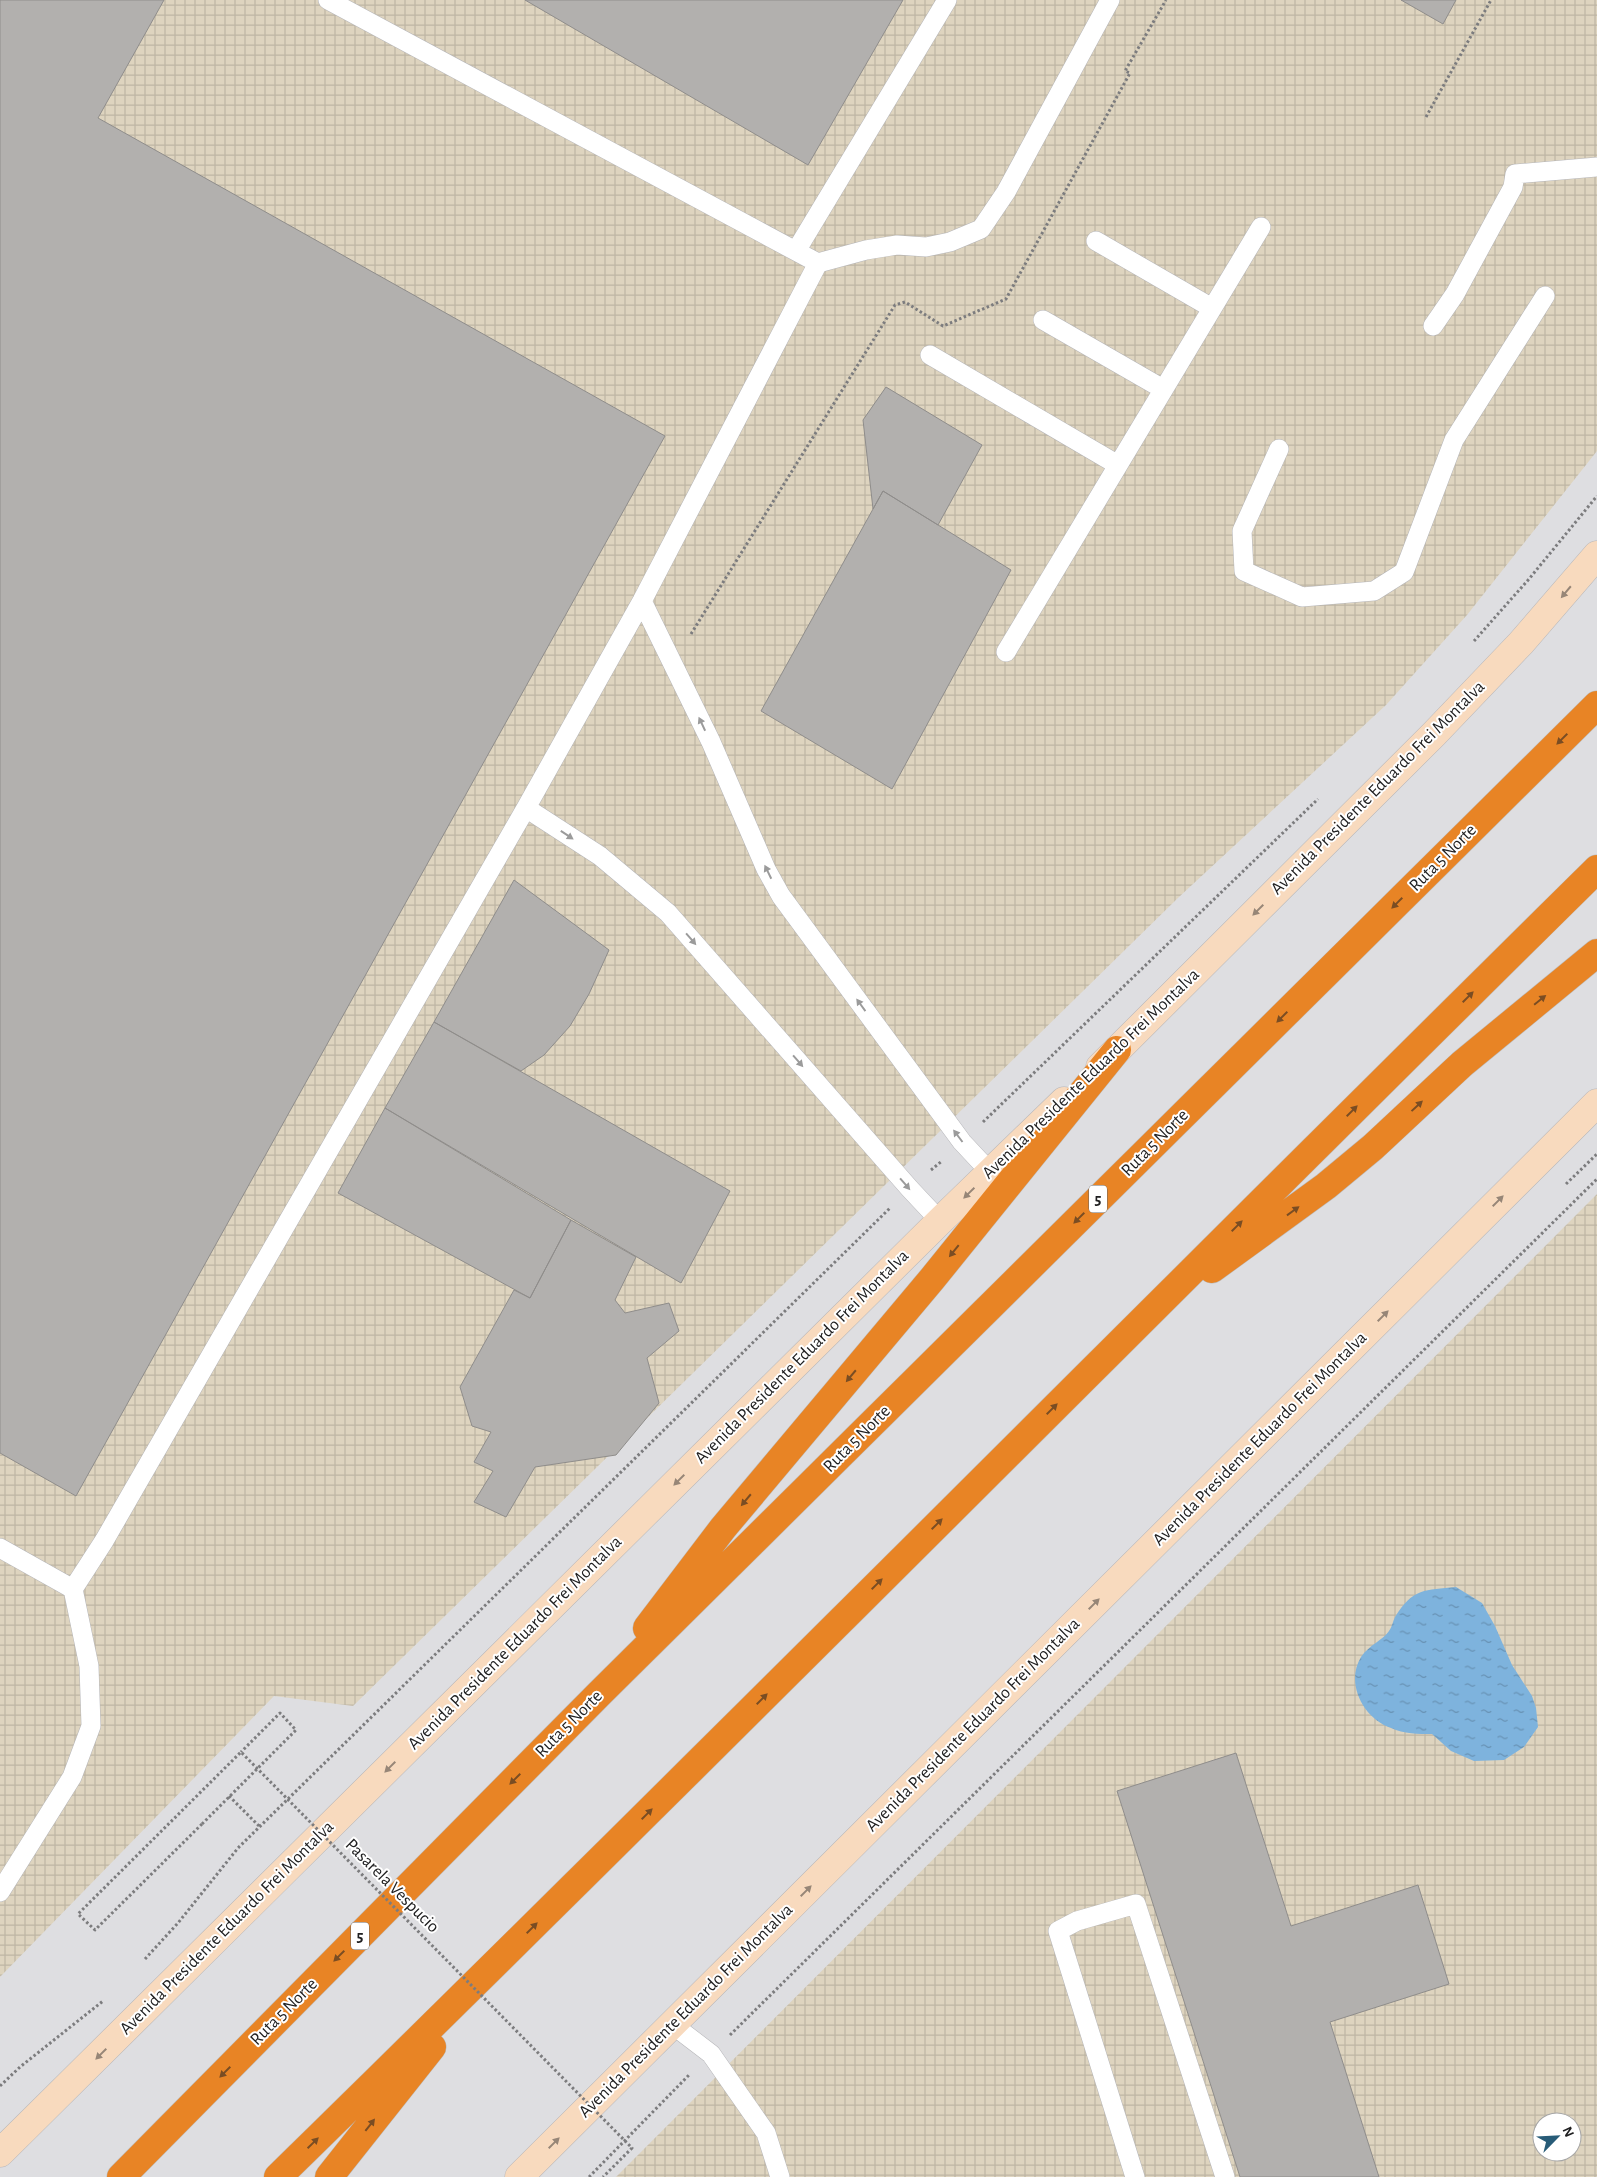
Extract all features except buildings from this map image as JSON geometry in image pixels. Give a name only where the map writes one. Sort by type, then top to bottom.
[{"type":"highway","name":"Ruta 5 Norte","points":[[121,2177],[599,1694],[1597,705]]},
{"type":"highway","points":[[278,2177],[498,1963],[1597,869]]},
{"type":"highway","points":[[1140,1322],[1326,1186],[1373,1147],[1462,1064],[1597,953]]},
{"type":"highway","points":[[599,1694],[670,1596],[723,1528],[932,1279],[1118,1050]]},
{"type":"highway","points":[[329,2177],[498,1963]]},
{"type":"main road","name":"Avenida Presidente Eduardo Frei Montalva","points":[[0,2154],[940,1221],[1118,1050],[1434,734],[1521,642],[1597,555]]},
{"type":"main road","name":"Avenida Presidente Eduardo Frei Montalva","points":[[519,2177],[1597,1103]]},
{"type":"lane","points":[[328,0],[818,263],[866,250],[897,245],[926,247],[950,242],[981,229],[1006,192],[1110,0]]},
{"type":"lane","points":[[796,251],[946,0]]},
{"type":"lane","points":[[1433,326],[1455,294],[1513,187],[1515,174],[1597,167]]},
{"type":"lane","points":[[1006,652],[1261,227]]},
{"type":"lane","points":[[1096,241],[1212,308]]},
{"type":"lane","points":[[0,1892],[72,1777],[91,1726],[89,1666],[73,1589],[104,1541],[526,808],[642,601],[818,263]]},
{"type":"lane","points":[[1279,449],[1242,532],[1244,571],[1302,597],[1374,591],[1404,572],[1454,440],[1545,296]]},
{"type":"lane","points":[[1043,320],[1163,389]]},
{"type":"lane","points":[[930,355],[1118,465]]},
{"type":"lane","points":[[642,601],[691,700],[750,834],[781,896],[962,1142],[990,1172]]},
{"type":"lane","points":[[526,808],[600,856],[668,913],[940,1221]]},
{"type":"lane","points":[[0,1548],[73,1589]]},
{"type":"lane","points":[[1135,2177],[1058,1931],[1077,1921],[1136,1904],[1225,2177]]},
{"type":"lane","points":[[672,2025],[711,2054],[766,2132],[780,2177]]},
{"type":"path","points":[[1426,117],[1491,0]]},
{"type":"path","points":[[1468,648],[1597,496]]},
{"type":"path","points":[[139,1966],[178,1923],[238,1848],[910,1189],[962,1142],[1320,797]]},
{"type":"path","points":[[589,2177],[711,2054],[1597,1179]]},
{"type":"path","points":[[280,1713],[296,1730],[95,1930],[78,1914],[241,1752],[280,1713]]},
{"type":"path","name":"Pasarela Vespucio","points":[[241,1752],[632,2148],[603,2177]]},
{"type":"path","points":[[230,1796],[260,1827]]},
{"type":"path","points":[[0,2086],[20,2067],[106,1998]]},
{"type":"shaded area","points":[[0,0],[1597,0],[1597,451],[1467,615],[1386,705],[1179,897],[353,1706],[274,1696],[0,1977]]},
{"type":"shaded area","points":[[1597,1194],[1597,2177],[616,2177]]},
{"type":"water","points":[[1456,1587],[1482,1603],[1495,1626],[1512,1665],[1532,1696],[1536,1708],[1538,1727],[1524,1747],[1504,1760],[1474,1761],[1451,1751],[1432,1734],[1406,1733],[1391,1728],[1381,1723],[1365,1708],[1356,1688],[1355,1678],[1361,1657],[1391,1628],[1395,1617],[1408,1600],[1428,1590]]}]
